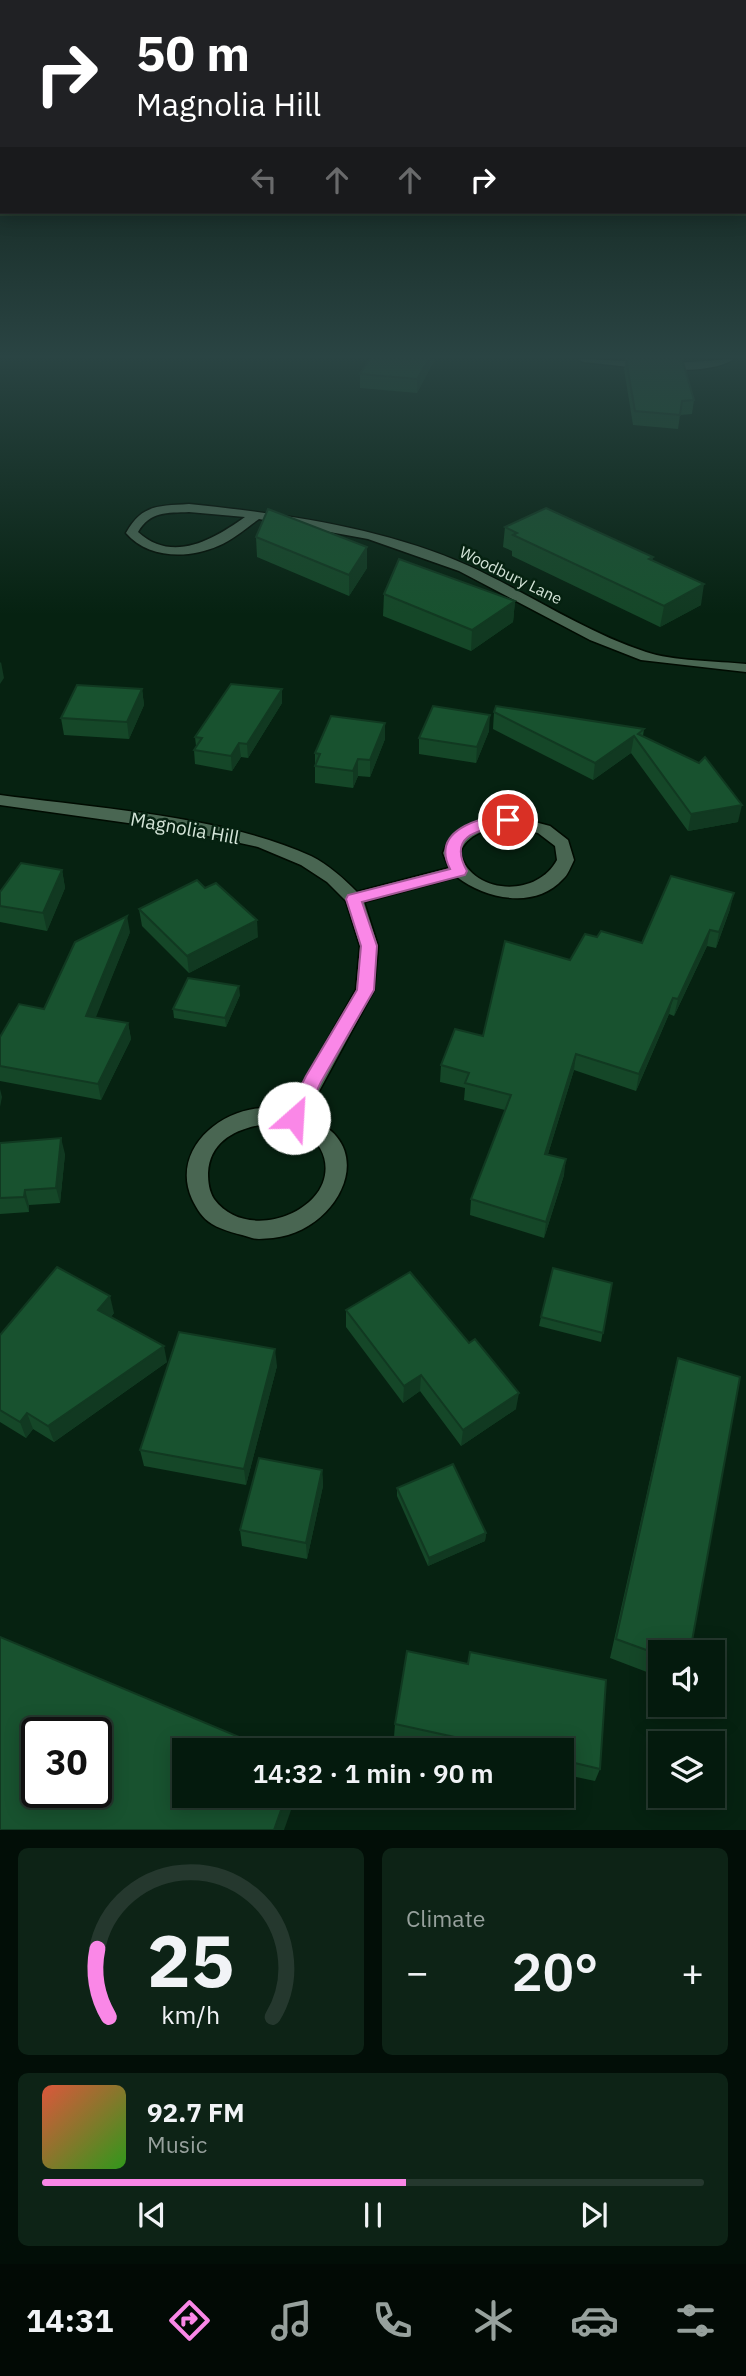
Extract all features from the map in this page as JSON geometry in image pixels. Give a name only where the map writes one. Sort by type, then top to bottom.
[{"type":"street","name":"Woodbury Lane","points":[[257,515],[212,544],[188,550],[163,551],[141,545],[132,533],[139,520],[155,510],[189,508],[257,515],[371,536],[463,568],[595,636],[646,657],[746,668]]},
{"type":"street","name":"Magnolia Hill","points":[[0,800],[185,826],[263,843],[307,861],[333,878],[354,899],[369,946],[365,990],[294,1118]]},
{"type":"street","points":[[489,821],[517,821],[543,829],[557,838],[565,850],[567,861],[553,882],[539,889],[522,892],[486,888],[471,881],[460,871],[453,859],[453,847],[461,836],[473,827],[489,821]]},
{"type":"street","points":[[354,899],[460,871]]},
{"type":"street","points":[[274,1115],[294,1118],[315,1128],[329,1142],[337,1160],[337,1180],[328,1199],[311,1216],[289,1227],[264,1231],[239,1227],[219,1218],[205,1204],[197,1187],[197,1169],[203,1152],[215,1136],[252,1117],[274,1115]]},
{"type":"building","points":[[546,508],[653,557],[649,559],[704,584],[664,606],[513,535],[517,533],[505,527]]},
{"type":"building","points":[[268,509],[367,547],[349,575],[256,537]]},
{"type":"building","points":[[399,559],[515,601],[472,630],[384,594]]},
{"type":"building","points":[[231,684],[282,689],[247,744],[239,743],[231,756],[194,750],[202,738],[195,737]]},
{"type":"building","points":[[77,685],[142,689],[127,722],[61,718]]},
{"type":"building","points":[[433,706],[490,715],[477,747],[419,738]]},
{"type":"building","points":[[496,706],[644,729],[638,734],[699,763],[705,757],[742,805],[691,814],[634,736],[595,763],[494,712]]},
{"type":"building","points":[[331,716],[385,723],[370,760],[358,759],[353,771],[315,766],[320,754],[315,753]]},
{"type":"building","points":[[21,863],[62,870],[43,913],[0,906],[0,892]]},
{"type":"building","points":[[671,876],[734,893],[719,932],[710,930],[678,999],[673,998],[639,1074],[576,1054],[545,1154],[566,1159],[546,1222],[471,1199],[511,1095],[465,1083],[469,1073],[441,1065],[455,1029],[483,1036],[505,941],[570,960],[585,934],[597,937],[601,931],[642,943]]},
{"type":"building","points":[[197,880],[205,888],[216,883],[257,920],[187,956],[139,909]]},
{"type":"building","points":[[127,916],[86,1016],[128,1023],[98,1084],[0,1066],[0,1037],[19,1004],[44,1009],[75,942]]},
{"type":"building","points":[[188,978],[239,986],[225,1018],[173,1009]]},
{"type":"building","points":[[61,1138],[56,1188],[25,1190],[24,1197],[0,1198],[0,1143]]},
{"type":"building","points":[[57,1267],[110,1296],[98,1310],[164,1346],[48,1426],[27,1413],[20,1422],[0,1410],[0,1335]]},
{"type":"building","points":[[553,1268],[612,1283],[603,1333],[541,1317]]},
{"type":"building","points":[[410,1272],[469,1343],[475,1339],[519,1393],[463,1430],[421,1375],[404,1386],[346,1310]]},
{"type":"building","points":[[179,1332],[275,1349],[244,1469],[140,1450]]},
{"type":"building","points":[[678,1358],[740,1377],[692,1640],[648,1640],[648,1651],[616,1639]]},
{"type":"building","points":[[259,1458],[322,1470],[306,1543],[240,1530]]},
{"type":"building","points":[[453,1464],[486,1533],[429,1558],[397,1488]]},
{"type":"building","points":[[0,1637],[241,1738],[172,1738],[172,1808],[282,1808],[274,1830],[0,1830]]},
{"type":"building","points":[[407,1651],[468,1664],[470,1652],[606,1680],[600,1769],[574,1763],[574,1738],[459,1738],[395,1724]]},
{"type":"route","points":[[294,1118],[365,990],[369,946],[354,899],[460,871],[453,859],[453,847],[461,836],[473,827],[489,821],[508,820]]}]
